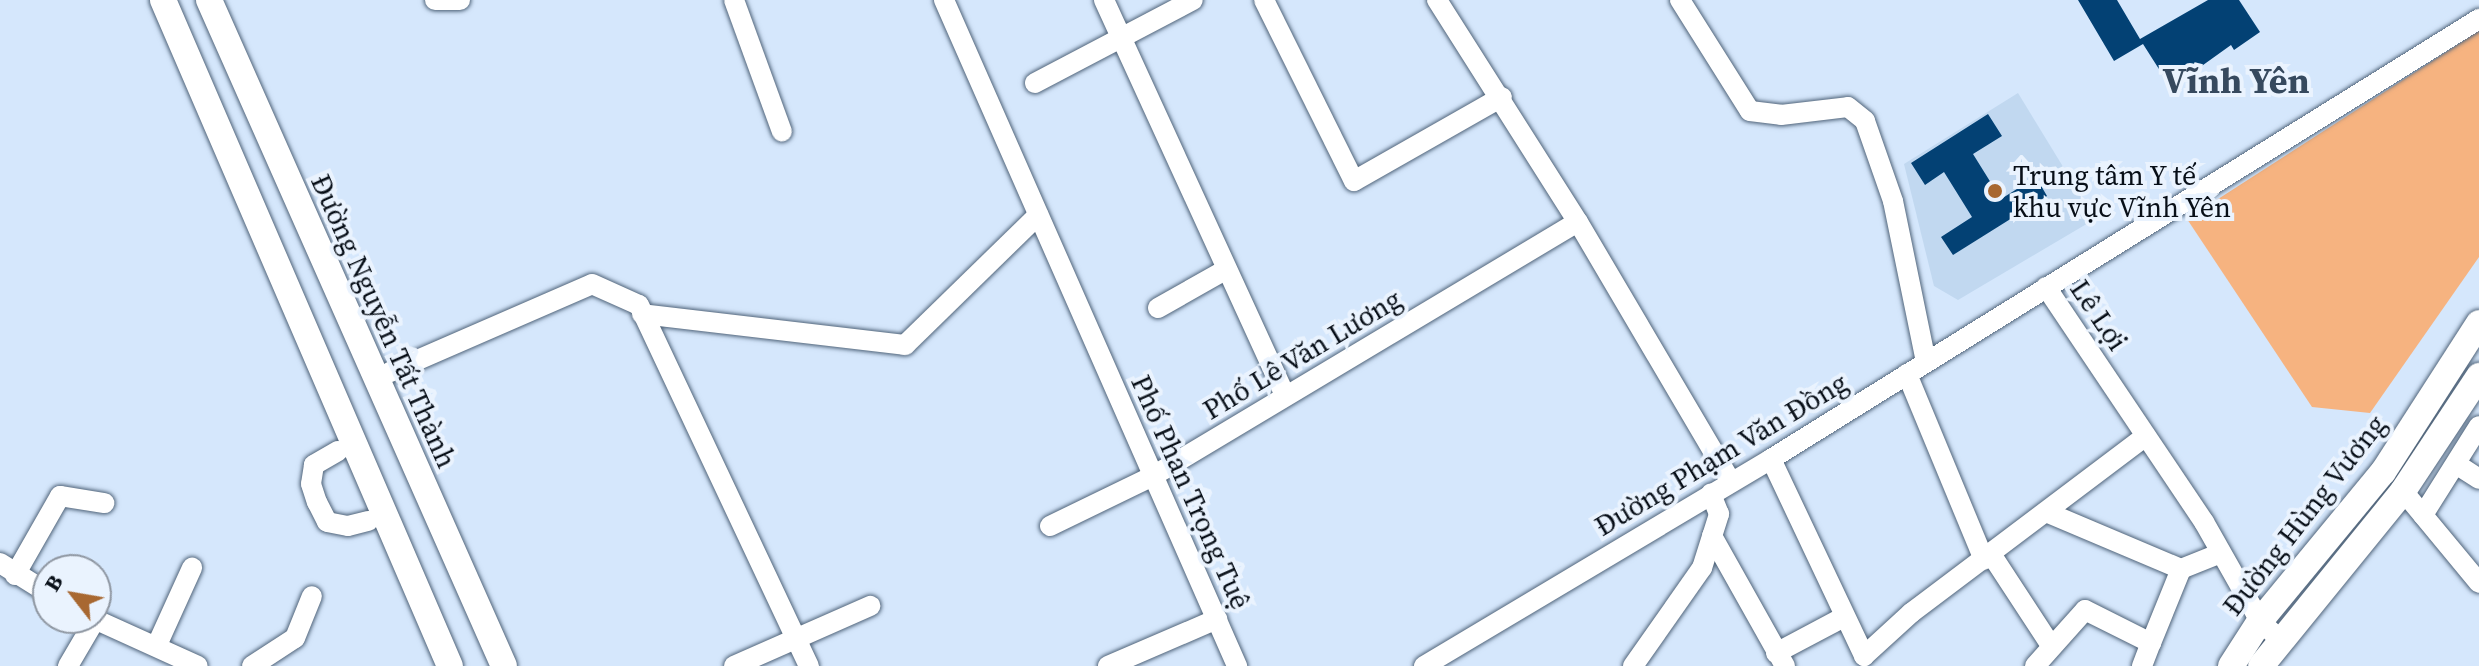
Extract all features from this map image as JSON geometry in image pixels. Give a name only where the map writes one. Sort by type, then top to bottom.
[{"type":"main road","points":[[147,0],[368,521],[418,595]]},
{"type":"main road","points":[[163,0],[450,666]]},
{"type":"main road","name":"Đường Nguyễn Tất Thành","points":[[209,0],[461,575],[504,666]]},
{"type":"main road","points":[[225,0],[444,494],[461,575]]},
{"type":"main road","name":"Đường Hùng Vương","points":[[2261,666],[2269,630],[2383,472],[2479,323]]},
{"type":"main road","name":"Đường Hùng Vương","points":[[2231,666],[2403,491],[2479,376]]},
{"type":"street","points":[[435,0],[460,0]]},
{"type":"street","points":[[734,0],[782,132]]},
{"type":"street","name":"Phố Phan Trọng Tuệ","points":[[944,0],[1237,666]]},
{"type":"street","points":[[1104,0],[1285,396]]},
{"type":"street","points":[[1035,83],[1193,0]]},
{"type":"street","points":[[1264,0],[1354,181],[1502,97]]},
{"type":"street","points":[[1437,0],[1502,97],[1731,482]]},
{"type":"street","points":[[1680,0],[1750,111],[1781,115],[1848,107],[1865,121],[1893,201],[1926,362]]},
{"type":"street","name":"Lê Lợi","points":[[2269,630],[2146,436],[2046,287],[2479,19]]},
{"type":"street","points":[[642,314],[905,345],[1038,215]]},
{"type":"street","name":"Phố Lê Văn Lương","points":[[1050,526],[1153,476],[1578,222]]},
{"type":"street","points":[[1158,308],[1227,269]]},
{"type":"street","points":[[390,372],[592,284],[617,291],[642,314],[809,666]]},
{"type":"street","name":"Đường Phạm Văn Đồng","points":[[1424,666],[1771,459],[2046,287]]},
{"type":"street","points":[[1907,374],[1988,557],[2050,644]]},
{"type":"street","points":[[2423,515],[2479,426]]},
{"type":"street","points":[[1771,459],[1842,618],[1864,656],[1911,613],[2146,436]]},
{"type":"street","points":[[338,451],[314,465],[311,484],[317,502],[327,522],[348,526],[368,521]]},
{"type":"street","points":[[2456,464],[2479,479]]},
{"type":"street","points":[[2403,491],[2479,583]]},
{"type":"street","points":[[1633,666],[1702,568],[1719,514],[1711,494]]},
{"type":"street","points":[[32,583],[8,569],[60,496],[104,503]]},
{"type":"street","points":[[2046,512],[2181,569],[2221,553]]},
{"type":"street","points":[[1712,536],[1780,660],[1842,618]]},
{"type":"street","points":[[157,645],[192,568]]},
{"type":"street","points":[[2142,666],[2181,569]]},
{"type":"street","points":[[252,666],[295,638],[312,596]]},
{"type":"street","points":[[734,666],[870,606]]},
{"type":"street","points":[[2035,666],[2050,644],[2085,610],[2151,643]]},
{"type":"street","points":[[1108,666],[1217,619]]},
{"type":"street","points":[[112,626],[198,666]]},
{"type":"street","points":[[68,666],[86,634]]},
{"type":"shaded area","points":[[2479,31],[2479,257],[2370,413],[2312,407],[2187,219]]},
{"type":"shaded area","name":"Trung tâm Y tế khu vực Vĩnh Yên","points":[[2018,93],[2095,219],[1958,300],[1934,286],[1904,164]]},
{"type":"building","points":[[2078,0],[2117,0],[2140,39],[2208,0],[2239,0],[2260,32],[2234,50],[2231,45],[2171,88],[2143,44],[2114,61]]},
{"type":"building","points":[[1988,114],[2002,136],[1973,154],[2001,199],[2036,177],[2047,196],[1953,255],[1941,237],[1972,217],[1944,172],[1925,185],[1911,163]]},
{"type":"place","name":"Trung tâm Y tế khu vực Vĩnh Yên","points":[[1995,191]]},
{"type":"district","name":"Vĩnh Yên","points":[[2236,81]]}]
